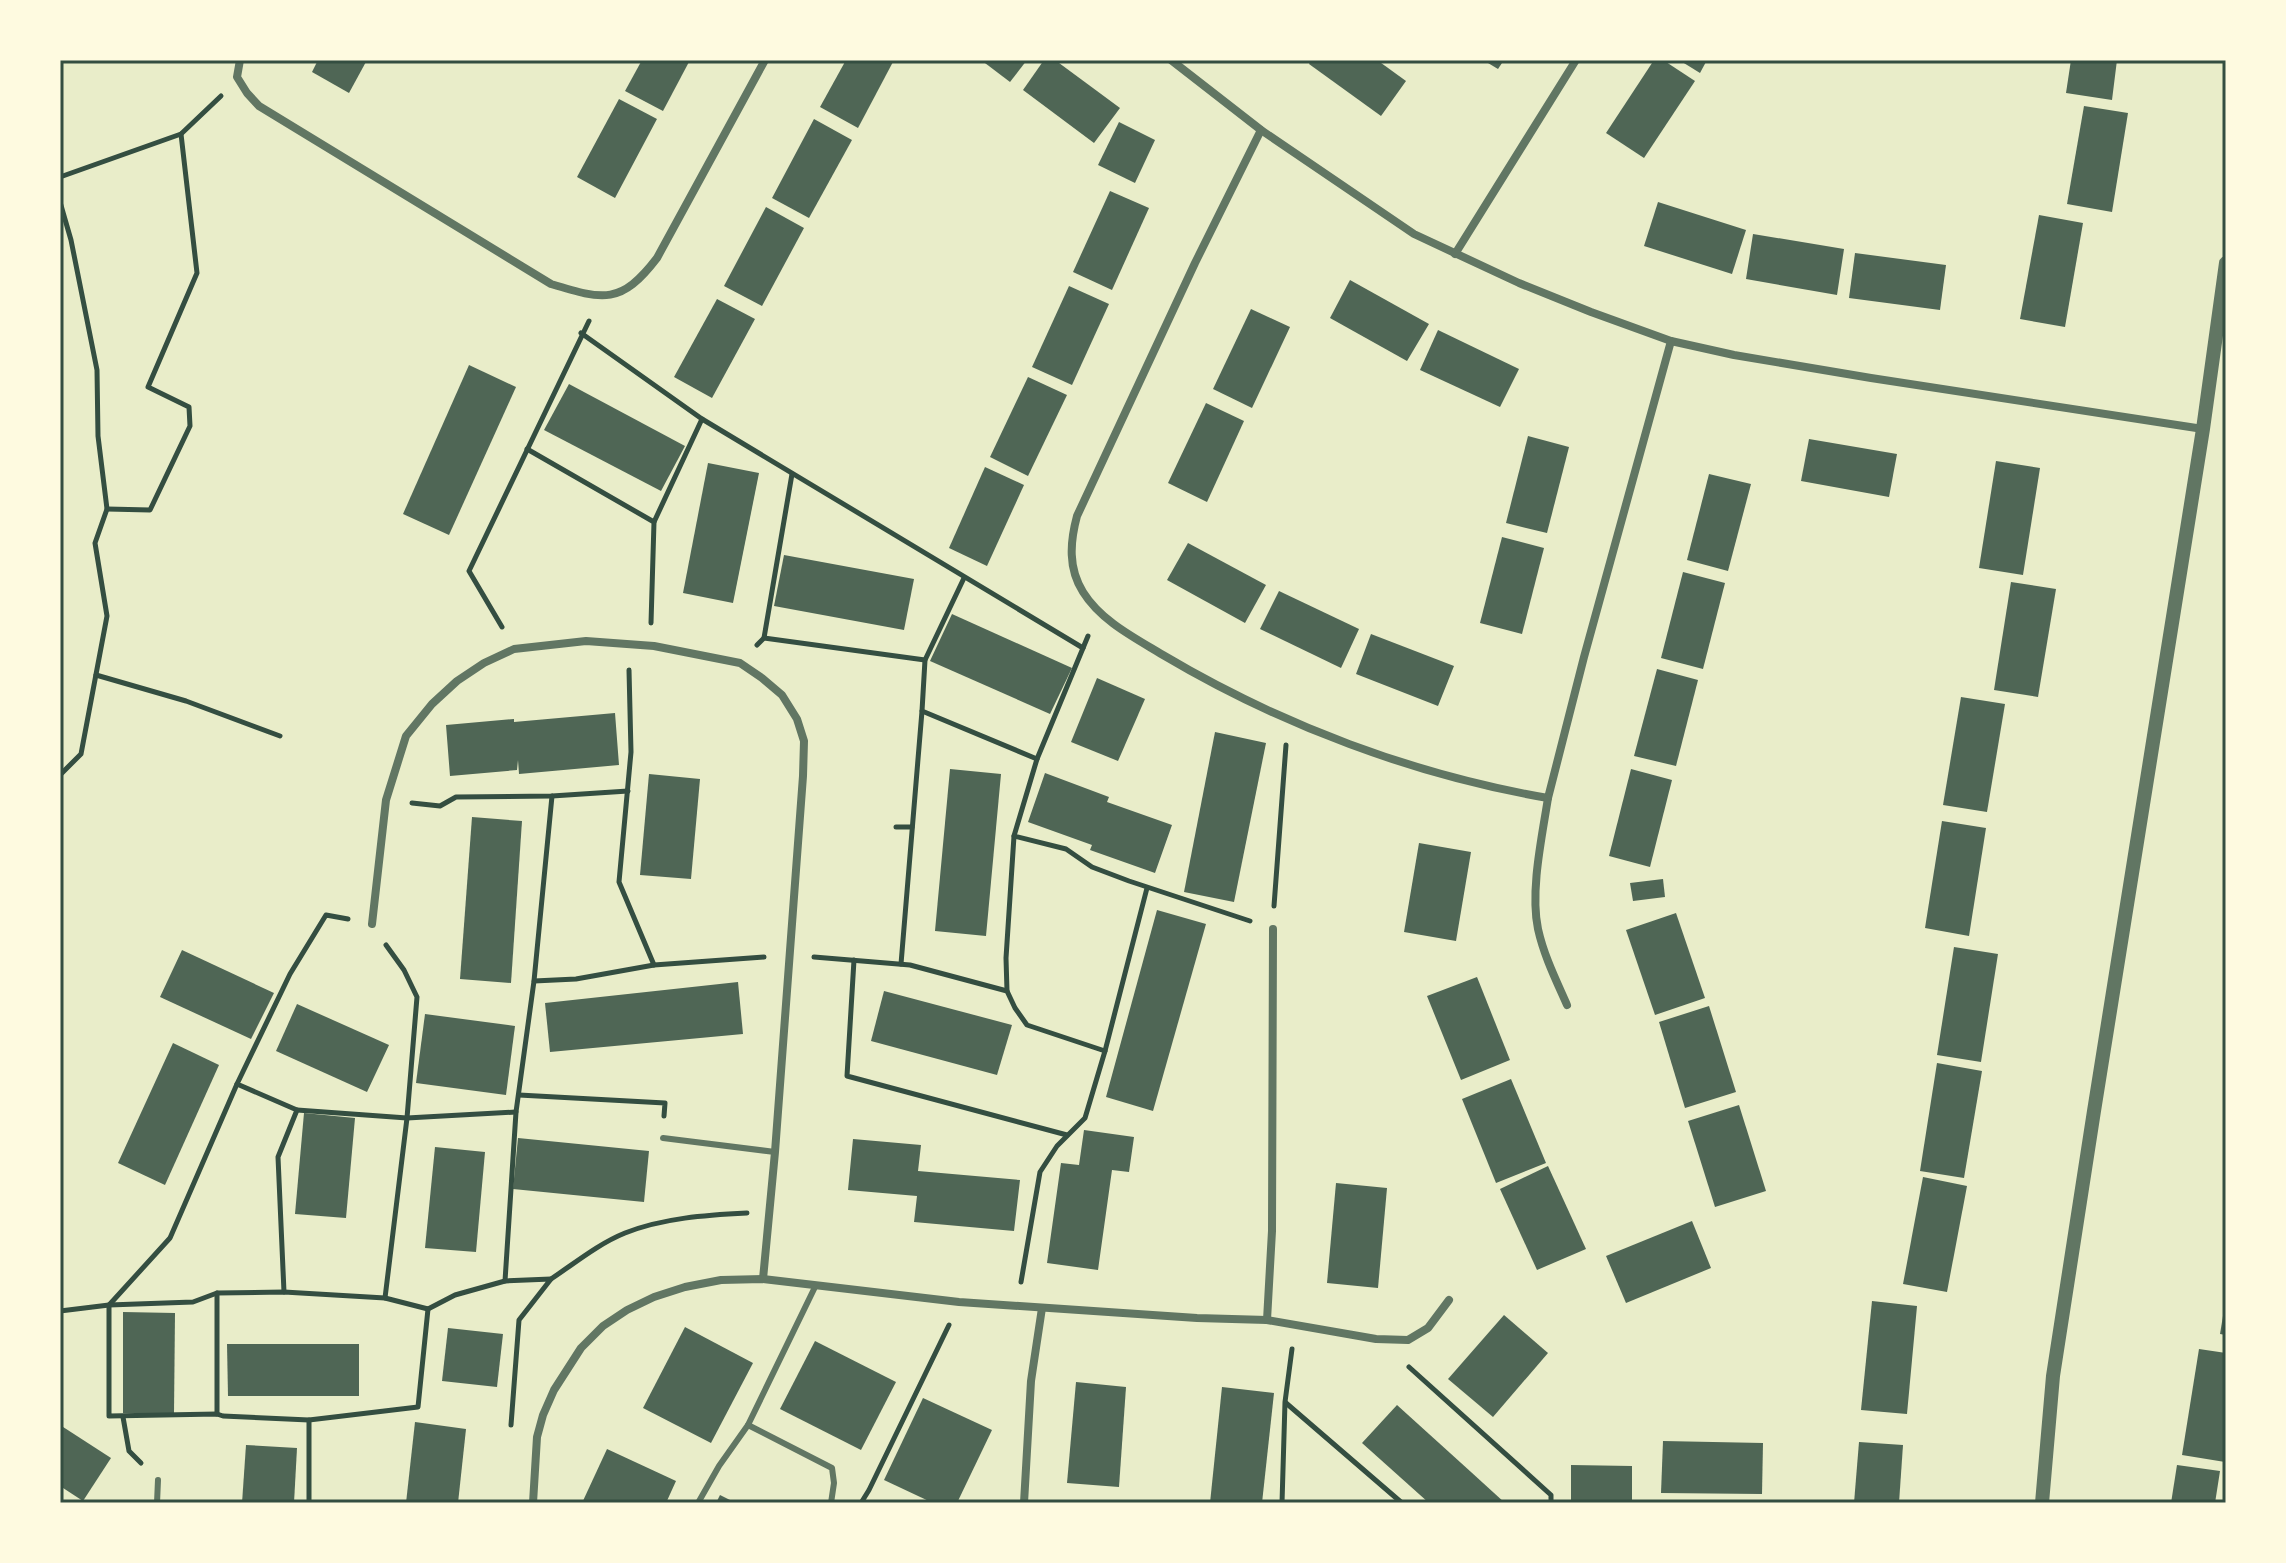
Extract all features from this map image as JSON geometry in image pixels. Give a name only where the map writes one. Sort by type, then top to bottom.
[{"type":"street","points":[[240,60],[237,77],[259,106],[551,284],[604,296],[623,292],[642,278],[657,258],[765,60]]},
{"type":"street","points":[[1171,60],[1261,130],[1414,234],[1577,307],[1671,341],[1871,378],[2203,429]]},
{"type":"street","points":[[1455,254],[1576,60]]},
{"type":"street","points":[[1261,130],[1077,516],[1071,537],[1072,565],[1082,591],[1099,611],[1125,632],[1197,675],[1288,720],[1401,761],[1502,790],[1548,798]]},
{"type":"street","points":[[2042,1503],[2053,1376],[2203,429],[2226,263]]},
{"type":"street","points":[[1567,1005],[1546,956],[1537,925],[1536,872],[1548,798],[1671,341]]},
{"type":"street","points":[[372,924],[386,800],[406,736],[432,704],[475,669],[514,649],[586,641],[654,646],[740,663],[782,695],[797,719],[804,741],[763,1279]]},
{"type":"street","points":[[1267,1320],[1272,1231],[1273,929]]},
{"type":"street","points":[[533,1503],[537,1437],[543,1415],[554,1390],[581,1348],[603,1326],[627,1310],[685,1287],[721,1280],[763,1279],[1017,1307],[1267,1320],[1376,1339],[1408,1340],[1428,1328],[1449,1300]]},
{"type":"street","points":[[1024,1503],[1031,1381],[1042,1308]]},
{"type":"lane","points":[[663,1138],[775,1152]]},
{"type":"lane","points":[[698,1503],[748,1425],[815,1287]]},
{"type":"lane","points":[[748,1425],[832,1468],[834,1483],[831,1503]]},
{"type":"lane","points":[[157,1503],[158,1480]]},
{"type":"path","points":[[60,177],[181,134],[218,100],[237,77]]},
{"type":"path","points":[[107,509],[150,510],[190,426],[189,407],[148,387],[197,273],[181,134]]},
{"type":"path","points":[[60,202],[71,240],[97,370],[98,436],[107,509],[95,543],[107,616],[81,754],[60,775]]},
{"type":"path","points":[[514,649],[469,571],[581,333],[604,296]]},
{"type":"path","points":[[581,333],[702,419],[1083,648]]},
{"type":"path","points":[[654,965],[619,882],[631,752],[631,625],[651,628],[654,522],[702,419]]},
{"type":"path","points":[[527,449],[654,522]]},
{"type":"path","points":[[740,663],[764,638],[792,474]]},
{"type":"path","points":[[901,964],[925,660],[964,578]]},
{"type":"path","points":[[1099,611],[1037,759],[1014,836],[1006,958],[1007,991],[1027,1025],[1105,1051]]},
{"type":"path","points":[[764,638],[925,660]]},
{"type":"path","points":[[96,675],[186,701],[280,736]]},
{"type":"path","points":[[922,711],[1037,759]]},
{"type":"path","points":[[1014,836],[1066,849],[1092,867],[1273,929],[1288,720]]},
{"type":"path","points":[[386,800],[440,806],[456,797],[628,791]]},
{"type":"path","points":[[505,1281],[516,1112],[534,981],[552,796]]},
{"type":"path","points":[[896,827],[912,827]]},
{"type":"path","points":[[1017,1307],[1040,1172],[1057,1146],[1085,1118],[1147,888]]},
{"type":"path","points":[[385,1298],[407,1118],[417,997],[404,970],[372,924],[326,915],[290,974],[237,1084],[170,1238],[109,1305],[109,1416],[217,1414],[309,1420],[418,1407],[428,1309]]},
{"type":"path","points":[[534,981],[576,979],[654,965],[788,955],[910,965],[1007,991]]},
{"type":"path","points":[[854,960],[847,1076],[1068,1136]]},
{"type":"path","points":[[237,1084],[297,1110],[407,1118],[516,1112]]},
{"type":"path","points":[[519,1095],[665,1103],[663,1138]]},
{"type":"path","points":[[284,1292],[278,1157],[297,1110]]},
{"type":"path","points":[[535,1463],[510,1437],[519,1320],[551,1279],[598,1246],[626,1232],[690,1216],[769,1212]]},
{"type":"path","points":[[60,1311],[109,1305],[193,1302],[217,1293],[284,1292],[385,1298],[428,1309],[455,1295],[505,1281],[551,1279]]},
{"type":"path","points":[[217,1293],[217,1414]]},
{"type":"path","points":[[861,1503],[959,1302]]},
{"type":"path","points":[[1282,1503],[1285,1402],[1295,1324]]},
{"type":"path","points":[[1376,1339],[1542,1486],[1551,1495],[1551,1503]]},
{"type":"path","points":[[1285,1402],[1402,1503]]},
{"type":"path","points":[[123,1417],[129,1451],[158,1480]]},
{"type":"path","points":[[309,1420],[309,1503]]},
{"type":"building","points":[[318,60],[367,60],[349,93],[312,72]]},
{"type":"building","points":[[642,60],[690,60],[663,111],[625,91]]},
{"type":"building","points":[[846,60],[894,60],[858,128],[820,107]]},
{"type":"building","points":[[981,60],[1027,60],[1010,82]]},
{"type":"building","points":[[1044,60],[1055,60],[1120,108],[1094,143],[1023,90]]},
{"type":"building","points":[[1311,60],[1377,60],[1406,81],[1381,116],[1309,64]]},
{"type":"building","points":[[1483,60],[1504,60],[1498,69]]},
{"type":"building","points":[[1654,60],[1663,60],[1695,81],[1644,158],[1606,133]]},
{"type":"building","points":[[1679,60],[1707,60],[1700,73]]},
{"type":"building","points":[[2071,60],[2117,60],[2112,100],[2066,93]]},
{"type":"building","points":[[619,99],[657,119],[615,198],[577,177]]},
{"type":"building","points":[[2084,106],[2128,113],[2112,212],[2067,204]]},
{"type":"building","points":[[814,119],[852,140],[809,218],[772,198]]},
{"type":"building","points":[[1119,122],[1155,140],[1135,183],[1098,165]]},
{"type":"building","points":[[1110,191],[1149,208],[1112,290],[1073,272]]},
{"type":"building","points":[[1658,202],[1746,230],[1732,274],[1644,246]]},
{"type":"building","points":[[766,207],[804,228],[762,306],[724,286]]},
{"type":"building","points":[[2039,215],[2083,223],[2065,327],[2020,319]]},
{"type":"building","points":[[1753,234],[1844,249],[1837,295],[1746,279]]},
{"type":"building","points":[[1855,253],[1946,265],[1940,310],[1849,298]]},
{"type":"building","points":[[1350,280],[1429,324],[1407,361],[1330,318]]},
{"type":"building","points":[[1069,286],[1109,304],[1072,385],[1032,367]]},
{"type":"building","points":[[717,299],[755,319],[712,398],[674,377]]},
{"type":"building","points":[[1251,309],[1290,327],[1252,408],[1213,389]]},
{"type":"building","points":[[1438,330],[1519,369],[1500,407],[1420,370]]},
{"type":"building","points":[[469,365],[516,387],[449,535],[403,514]]},
{"type":"building","points":[[1028,377],[1067,395],[1028,476],[990,457]]},
{"type":"building","points":[[569,384],[685,446],[661,491],[544,430]]},
{"type":"building","points":[[1206,403],[1244,421],[1207,502],[1168,483]]},
{"type":"building","points":[[1528,436],[1569,447],[1547,533],[1506,523]]},
{"type":"building","points":[[1809,439],[1897,454],[1889,497],[1801,481]]},
{"type":"building","points":[[1996,461],[2040,468],[2023,575],[1979,568]]},
{"type":"building","points":[[708,463],[759,473],[733,603],[683,593]]},
{"type":"building","points":[[985,467],[1024,485],[987,566],[949,548]]},
{"type":"building","points":[[1709,474],[1751,484],[1728,571],[1687,560]]},
{"type":"building","points":[[1502,537],[1544,548],[1522,634],[1480,623]]},
{"type":"building","points":[[1188,543],[1266,585],[1245,623],[1167,580]]},
{"type":"building","points":[[784,555],[914,579],[904,630],[774,606]]},
{"type":"building","points":[[1683,572],[1725,583],[1703,669],[1661,658]]},
{"type":"building","points":[[2011,582],[2056,589],[2038,697],[1994,690]]},
{"type":"building","points":[[1279,591],[1359,629],[1341,668],[1260,629]]},
{"type":"building","points":[[952,614],[1072,668],[1050,714],[930,661]]},
{"type":"building","points":[[1371,634],[1454,666],[1438,706],[1356,674]]},
{"type":"building","points":[[1657,669],[1698,680],[1676,766],[1634,756]]},
{"type":"building","points":[[1097,678],[1145,699],[1118,761],[1071,742]]},
{"type":"building","points":[[1961,697],[2005,704],[1987,812],[1943,805]]},
{"type":"building","points":[[615,713],[619,765],[519,774],[518,760],[517,770],[450,776],[446,725]]},
{"type":"building","points":[[1215,732],[1266,743],[1234,902],[1184,892]]},
{"type":"building","points":[[950,769],[1001,774],[986,936],[935,931]]},
{"type":"building","points":[[1631,769],[1672,780],[1650,867],[1609,856]]},
{"type":"building","points":[[1045,773],[1109,797],[1107,802],[1172,825],[1155,873],[1090,850],[1092,845],[1028,822]]},
{"type":"building","points":[[649,774],[700,779],[691,879],[640,875]]},
{"type":"building","points":[[472,817],[522,821],[511,983],[460,979]]},
{"type":"building","points":[[1942,821],[1986,828],[1969,936],[1925,928]]},
{"type":"building","points":[[1419,843],[1471,852],[1456,941],[1404,932]]},
{"type":"building","points":[[1663,879],[1665,897],[1633,901],[1630,883]]},
{"type":"building","points":[[1157,910],[1206,924],[1153,1111],[1106,1097]]},
{"type":"building","points":[[1676,913],[1705,998],[1655,1015],[1626,930]]},
{"type":"building","points":[[1954,947],[1998,954],[1981,1062],[1937,1055]]},
{"type":"building","points":[[182,950],[274,993],[251,1039],[160,997]]},
{"type":"building","points":[[1477,977],[1510,1060],[1461,1080],[1427,996]]},
{"type":"building","points":[[738,982],[743,1034],[550,1052],[545,1003]]},
{"type":"building","points":[[884,991],[1012,1025],[997,1075],[871,1041]]},
{"type":"building","points":[[297,1004],[389,1045],[367,1092],[276,1051]]},
{"type":"building","points":[[1709,1006],[1736,1092],[1685,1108],[1659,1022]]},
{"type":"building","points":[[425,1014],[515,1026],[506,1095],[416,1083]]},
{"type":"building","points":[[173,1043],[219,1065],[165,1185],[118,1163]]},
{"type":"building","points":[[1937,1063],[1982,1071],[1964,1178],[1920,1171]]},
{"type":"building","points":[[1511,1079],[1546,1163],[1496,1183],[1462,1099]]},
{"type":"building","points":[[1739,1105],[1766,1191],[1715,1207],[1688,1121]]},
{"type":"building","points":[[304,1113],[355,1118],[346,1218],[295,1214]]},
{"type":"building","points":[[1084,1130],[1134,1137],[1129,1172],[1112,1170],[1098,1270],[1047,1263],[1061,1163],[1079,1165]]},
{"type":"building","points":[[518,1138],[649,1151],[644,1202],[513,1189]]},
{"type":"building","points":[[853,1139],[921,1145],[918,1171],[1020,1180],[1014,1231],[914,1222],[917,1196],[848,1190]]},
{"type":"building","points":[[435,1147],[485,1152],[476,1252],[425,1248]]},
{"type":"building","points":[[1548,1166],[1586,1249],[1537,1270],[1500,1189]]},
{"type":"building","points":[[1923,1177],[1967,1186],[1947,1292],[1903,1284]]},
{"type":"building","points":[[1336,1183],[1387,1188],[1378,1288],[1327,1283]]},
{"type":"building","points":[[1692,1221],[1711,1268],[1626,1303],[1606,1256]]},
{"type":"building","points":[[1872,1301],[1917,1306],[1907,1414],[1861,1410]]},
{"type":"building","points":[[2226,1310],[2226,1335],[2220,1334]]},
{"type":"building","points":[[123,1312],[175,1313],[174,1413],[123,1413]]},
{"type":"building","points":[[1504,1315],[1548,1353],[1493,1417],[1448,1379]]},
{"type":"building","points":[[685,1327],[753,1363],[711,1443],[643,1408]]},
{"type":"building","points":[[448,1328],[503,1334],[497,1387],[442,1381]]},
{"type":"building","points":[[815,1341],[896,1382],[861,1450],[780,1409]]},
{"type":"building","points":[[227,1344],[359,1344],[359,1396],[228,1396]]},
{"type":"building","points":[[2199,1349],[2226,1353],[2225,1462],[2182,1455]]},
{"type":"building","points":[[1076,1382],[1126,1387],[1119,1487],[1067,1483]]},
{"type":"building","points":[[1222,1387],[1274,1393],[1262,1503],[1210,1503]]},
{"type":"building","points":[[923,1398],[992,1430],[957,1503],[933,1503],[884,1480]]},
{"type":"building","points":[[1397,1405],[1505,1503],[1429,1503],[1362,1443]]},
{"type":"building","points":[[415,1422],[466,1429],[458,1503],[406,1503]]},
{"type":"building","points":[[60,1425],[111,1458],[83,1501],[60,1486]]},
{"type":"building","points":[[1663,1441],[1763,1443],[1762,1494],[1661,1493]]},
{"type":"building","points":[[1859,1442],[1903,1445],[1899,1503],[1854,1503]]},
{"type":"building","points":[[246,1445],[297,1448],[294,1503],[242,1503]]},
{"type":"building","points":[[607,1449],[676,1481],[666,1503],[582,1503]]},
{"type":"building","points":[[1571,1465],[1632,1466],[1632,1503],[1571,1503]]},
{"type":"building","points":[[2177,1465],[2220,1471],[2215,1503],[2171,1503]]},
{"type":"building","points":[[720,1495],[736,1503],[716,1503]]}]
